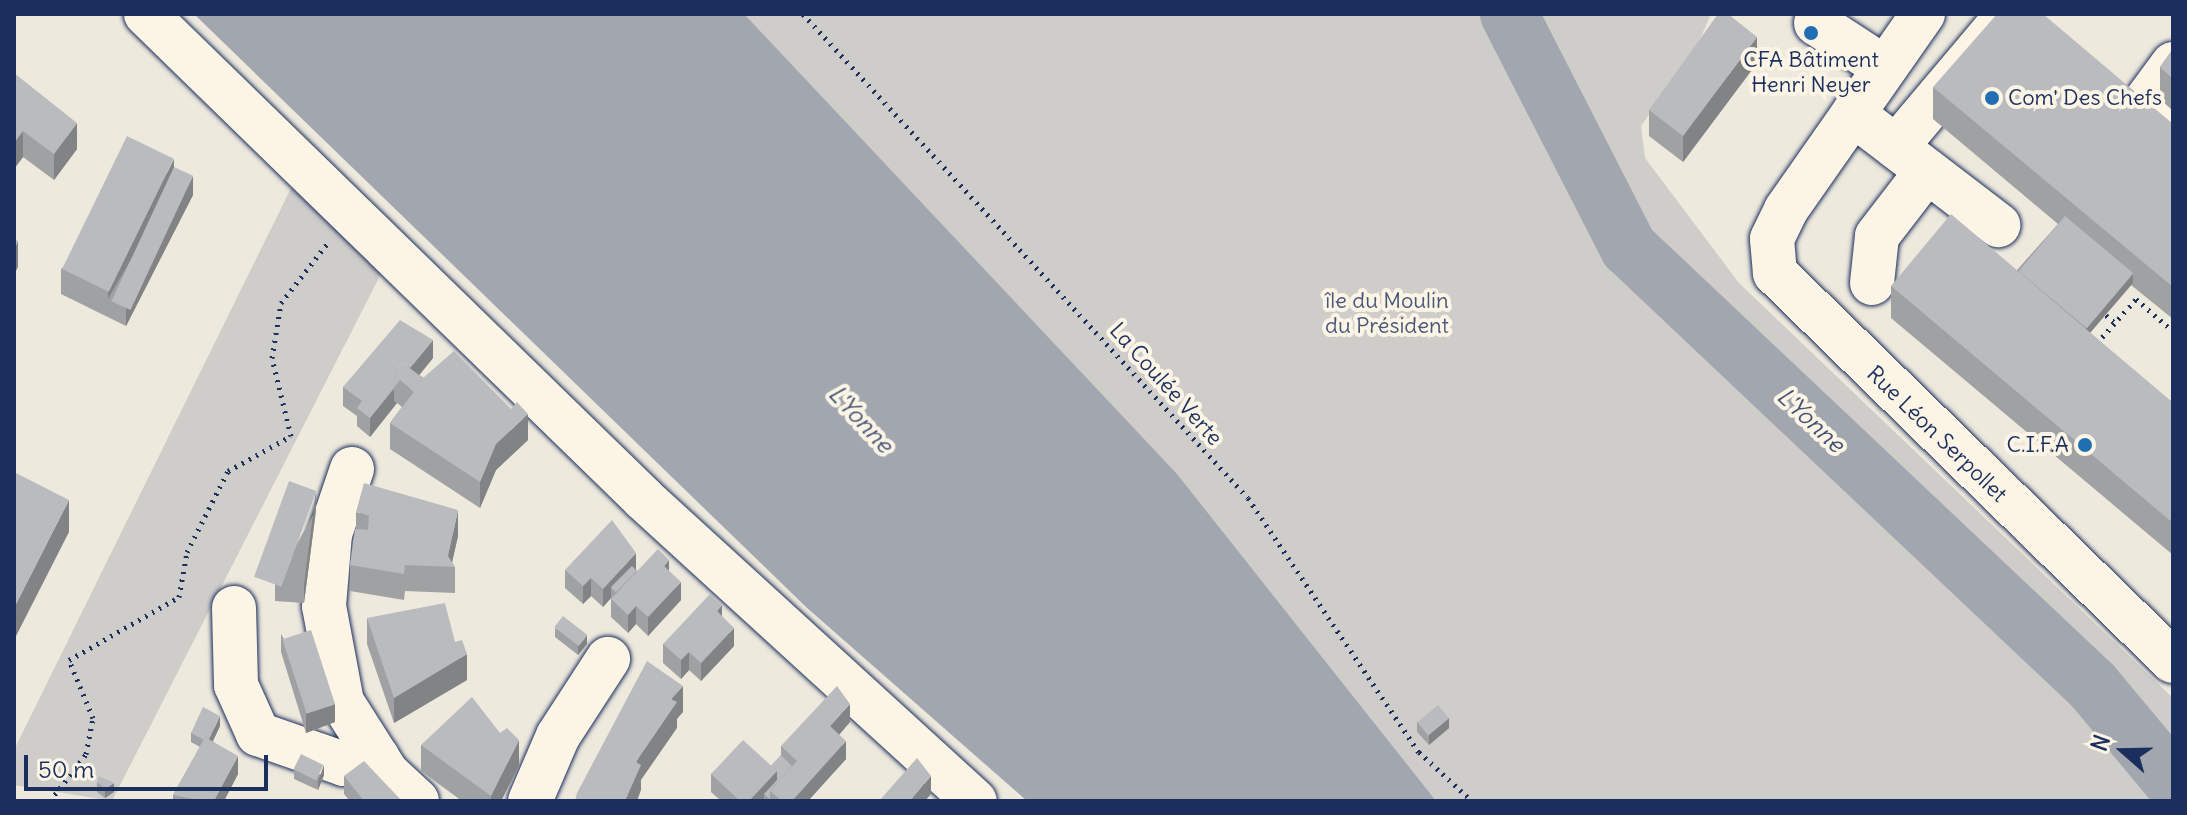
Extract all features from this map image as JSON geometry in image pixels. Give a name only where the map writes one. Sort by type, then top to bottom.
[{"type":"street","points":[[146,14],[355,221],[975,801]]},
{"type":"street","name":"Rue Léon Serpollet","points":[[1923,14],[1803,185],[1772,239],[1770,257],[1785,289],[2173,661]]},
{"type":"street","points":[[1872,283],[1877,236],[1912,159],[2030,17]]},
{"type":"street","points":[[1816,23],[1885,68]]},
{"type":"street","points":[[2106,75],[2158,119],[2173,64]]},
{"type":"street","points":[[1853,114],[1998,225]]},
{"type":"street","points":[[352,469],[330,534],[324,606],[342,702],[377,757],[417,801]]},
{"type":"street","points":[[234,608],[236,685],[258,734],[344,764],[377,757]]},
{"type":"street","points":[[530,801],[558,736],[608,659]]},
{"type":"path","name":"La Coulée Verte","points":[[803,14],[1248,498],[1419,752],[1472,801]]},
{"type":"path","points":[[50,801],[86,754],[93,718],[69,660],[179,597],[187,552],[228,471],[291,436],[272,358],[281,303],[317,251],[355,221]]},
{"type":"path","points":[[2086,355],[2136,299],[2173,331]]},
{"type":"path","points":[[2091,303],[2115,323]]},
{"type":"green space","name":"île du Moulin du Président","points":[[716,14],[1711,14],[1697,46],[1641,126],[1645,158],[1739,283],[2173,698],[2173,801],[1436,801]]},
{"type":"green space","points":[[295,180],[385,266],[112,801],[14,785],[14,750]]},
{"type":"water","points":[[194,14],[744,14],[1177,474],[1436,801],[1027,801],[806,607]]},
{"type":"building","points":[[1718,14],[1728,14],[1757,37],[1683,136],[1649,110]]},
{"type":"building","points":[[1997,14],[2043,14],[2173,124],[2173,287],[1933,87]]},
{"type":"building","points":[[2173,49],[2173,79],[2160,67]]},
{"type":"building","points":[[14,73],[77,123],[54,154],[23,131],[14,143]]},
{"type":"building","points":[[127,136],[174,159],[109,292],[62,269]]},
{"type":"building","points":[[174,167],[193,176],[130,310],[111,301]]},
{"type":"building","points":[[1951,214],[2173,403],[2173,523],[1891,286]]},
{"type":"building","points":[[2065,216],[2133,273],[2087,328],[2019,271]]},
{"type":"building","points":[[400,320],[433,340],[410,368],[403,363],[399,367],[394,375],[400,380],[370,418],[357,408],[362,401],[343,387]]},
{"type":"building","points":[[454,351],[511,409],[517,402],[528,414],[496,444],[480,482],[390,423],[414,392],[394,375],[399,367],[403,363],[423,378]]},
{"type":"building","points":[[14,472],[69,500],[14,608]]},
{"type":"building","points":[[289,481],[316,491],[281,587],[254,577]]},
{"type":"building","points":[[364,483],[458,510],[448,556],[455,567],[405,565],[404,574],[350,565],[355,529],[368,530],[369,515],[356,512]]},
{"type":"building","points":[[612,520],[636,553],[603,589],[591,578],[583,586],[565,570]]},
{"type":"building","points":[[658,549],[669,560],[664,566],[681,582],[648,617],[636,606],[628,615],[611,599]]},
{"type":"building","points":[[632,566],[637,571],[616,592],[611,587]]},
{"type":"building","points":[[710,594],[722,605],[717,611],[734,628],[701,663],[689,652],[681,660],[663,644]]},
{"type":"building","points":[[445,603],[455,642],[462,640],[467,654],[394,698],[367,618]]},
{"type":"building","points":[[563,616],[587,635],[579,646],[554,627]]},
{"type":"building","points":[[311,630],[335,704],[307,713],[282,639]]},
{"type":"building","points":[[647,661],[683,686],[671,699],[677,702],[636,762],[641,765],[625,801],[575,801],[577,793]]},
{"type":"building","points":[[837,686],[850,704],[830,726],[846,741],[792,801],[782,801],[770,791],[797,761],[781,746]]},
{"type":"building","points":[[472,697],[500,733],[507,728],[519,740],[491,796],[421,745]]},
{"type":"building","points":[[1438,705],[1449,718],[1428,735],[1417,722]]},
{"type":"building","points":[[203,707],[220,716],[209,739],[205,737],[204,740],[191,733]]},
{"type":"building","points":[[205,737],[238,756],[214,801],[173,795]]},
{"type":"building","points":[[743,740],[777,771],[749,801],[740,801],[711,774]]},
{"type":"building","points":[[301,754],[323,765],[316,780],[294,769]]},
{"type":"building","points":[[781,755],[792,766],[770,791],[770,799],[764,794],[777,780],[777,771],[771,766]]},
{"type":"building","points":[[917,758],[931,776],[912,798],[915,801],[879,801]]},
{"type":"building","points":[[364,761],[402,801],[364,801],[344,776]]},
{"type":"building","points":[[99,776],[114,783],[105,789],[97,782]]},
{"type":"waterway","name":"L'Yonne","points":[[1509,14],[1629,248],[2093,686],[2173,782]]},
{"type":"place","name":"CFA Bâtiment Henri Neyer","points":[[1811,33]]},
{"type":"place","name":"Com' Des Chefs","points":[[1992,98]]},
{"type":"place","name":"C.I.F.A","points":[[2085,445]]}]
